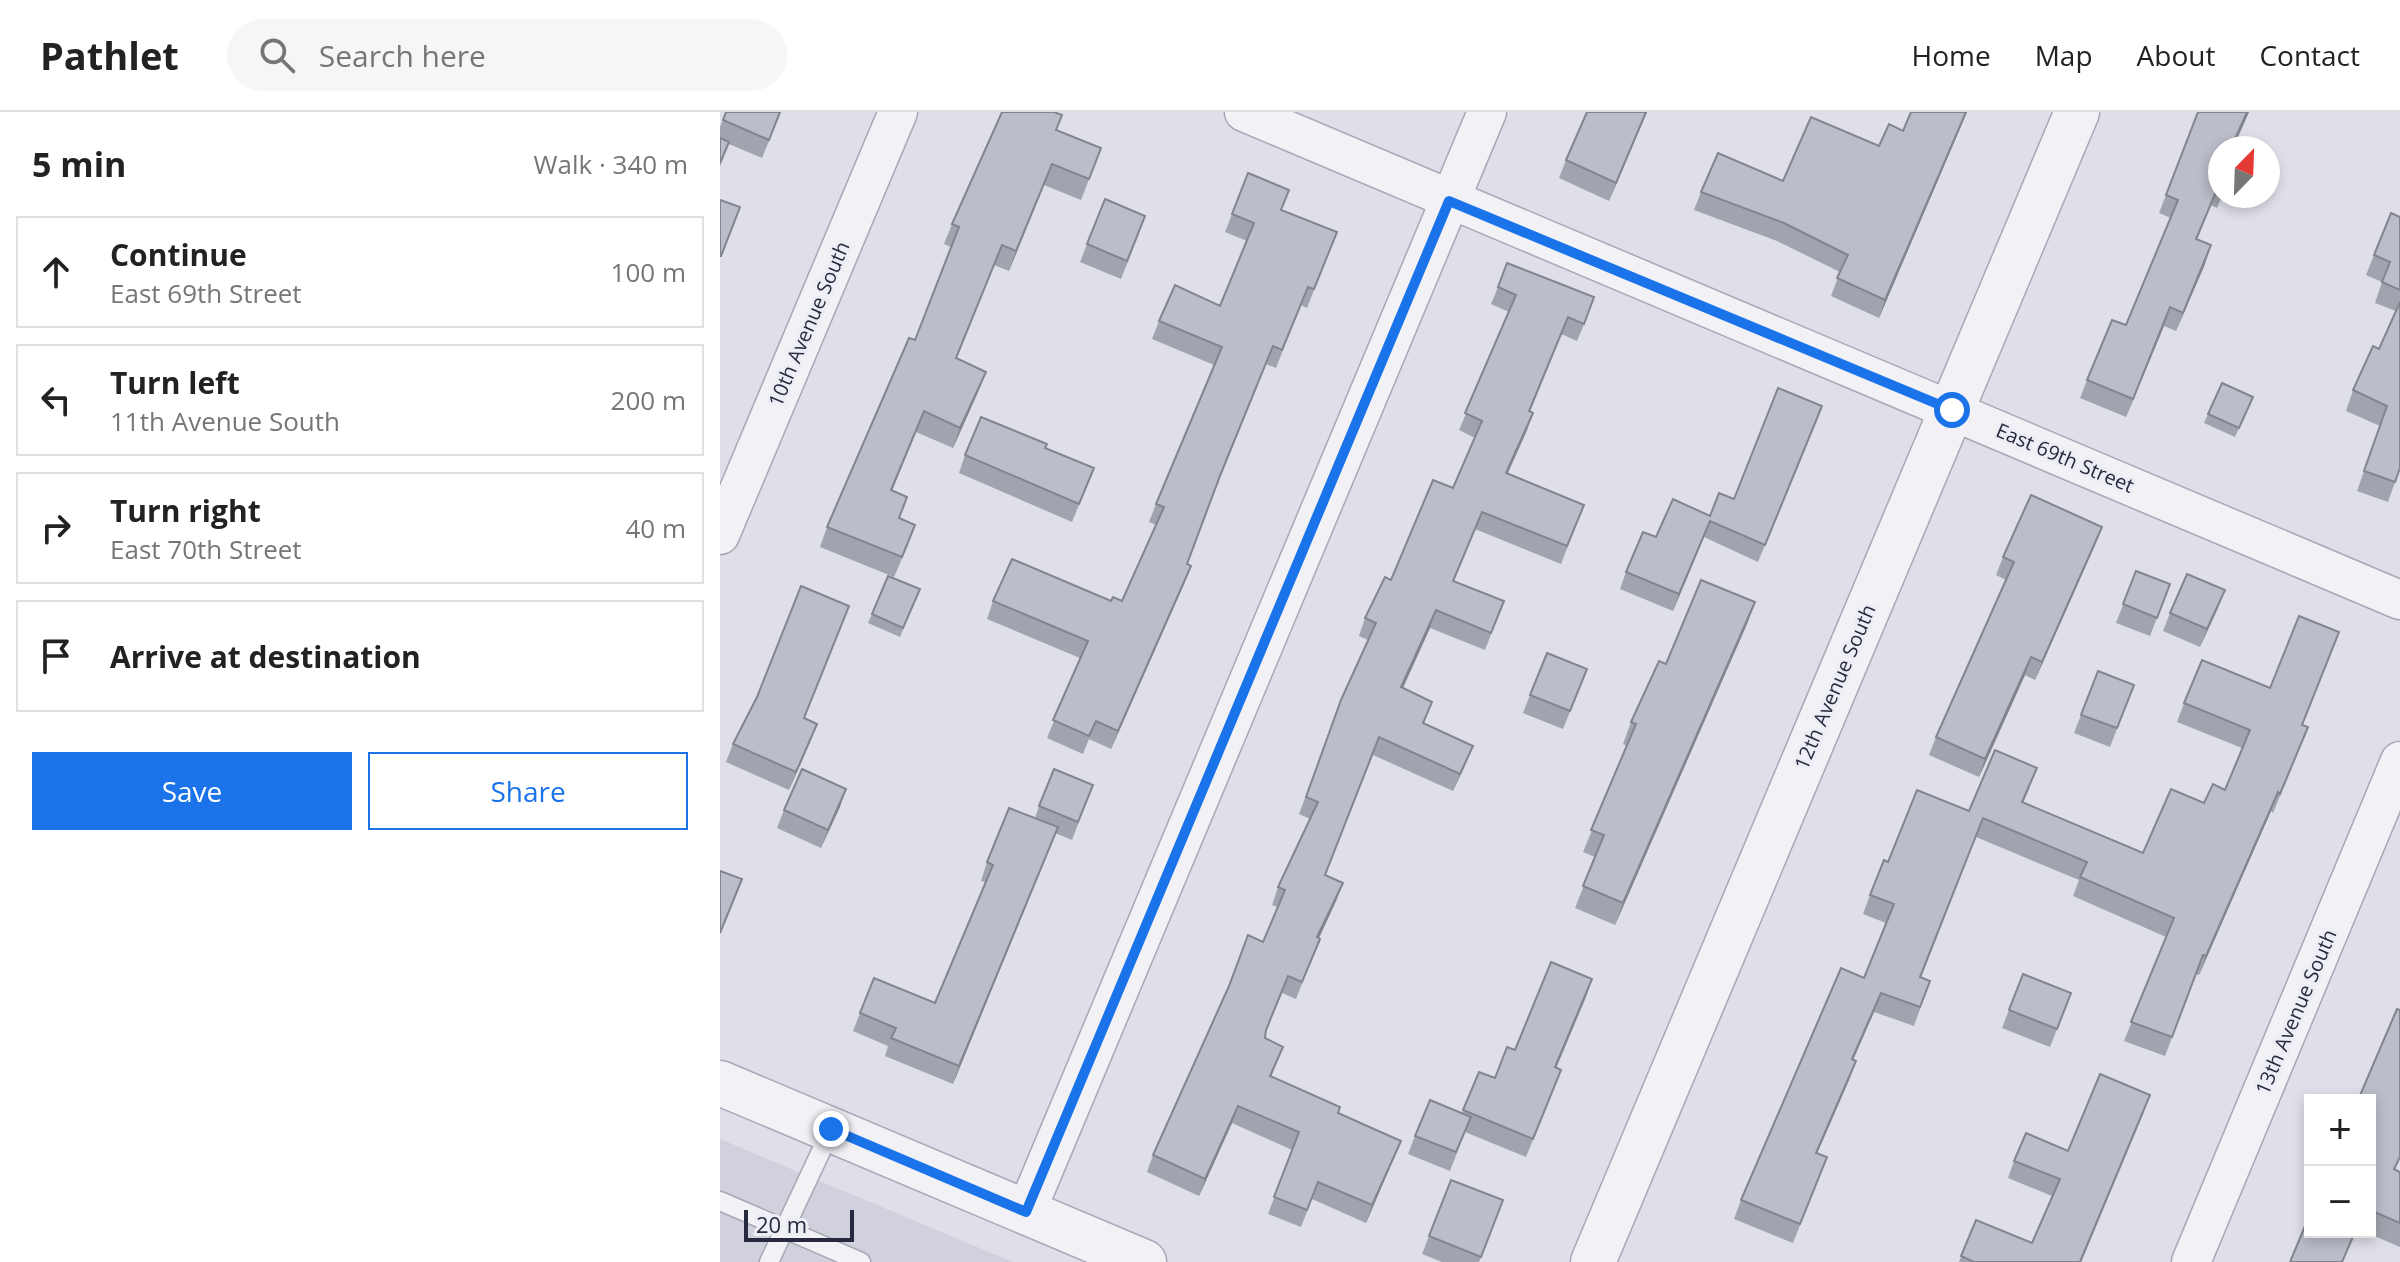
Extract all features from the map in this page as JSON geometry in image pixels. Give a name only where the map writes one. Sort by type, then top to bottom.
[{"type":"street","name":"10th Avenue South","points":[[720,535],[898,112]]},
{"type":"street","name":"East 69th Street","points":[[1244,112],[2400,600]]},
{"type":"street","points":[[1026,1212],[1487,112]]},
{"type":"street","name":"12th Avenue South","points":[[1593,1262],[2077,112]]},
{"type":"street","name":"13th Avenue South","points":[[2191,1262],[2400,761]]},
{"type":"street","points":[[720,1083],[1144,1262]]},
{"type":"lane","points":[[769,1262],[831,1129]]},
{"type":"lane","points":[[720,1201],[861,1262]]},
{"type":"shaded area","points":[[720,1139],[1013,1262],[720,1262]]},
{"type":"building","points":[[726,112],[780,112],[769,140],[723,120]]},
{"type":"building","points":[[1002,112],[1054,112],[1062,115],[1056,130],[1101,148],[1089,179],[1052,164],[1016,251],[1002,245],[956,358],[986,372],[960,428],[924,411],[891,490],[907,497],[899,518],[915,525],[902,557],[827,527],[909,338],[915,340],[959,227],[952,224]]},
{"type":"building","points":[[1587,112],[1646,112],[1616,183],[1566,160]]},
{"type":"building","points":[[1911,112],[1966,112],[1885,300],[1837,278],[1848,255],[1784,223],[1701,192],[1718,153],[1783,181],[1811,117],[1879,146],[1889,124],[1903,131]]},
{"type":"building","points":[[2198,112],[2247,112],[2236,136],[2208,136],[2209,208],[2196,239],[2211,245],[2183,313],[2170,307],[2133,399],[2087,380],[2112,320],[2126,325],[2178,200],[2166,195]]},
{"type":"building","points":[[720,138],[729,142],[720,163]]},
{"type":"building","points":[[1248,173],[1289,190],[1281,210],[1337,232],[1314,289],[1308,287],[1282,350],[1273,346],[1187,564],[1191,566],[1118,731],[1096,721],[1089,736],[1053,720],[1088,641],[993,601],[1012,559],[1111,601],[1113,597],[1122,601],[1164,507],[1156,504],[1222,347],[1159,321],[1175,285],[1220,306],[1254,223],[1232,214]]},
{"type":"building","points":[[1105,199],[1145,216],[1127,261],[1087,244]]},
{"type":"building","points":[[720,200],[740,207],[721,256],[720,256]]},
{"type":"building","points":[[2391,213],[2400,217],[2400,290],[2382,282],[2390,262],[2374,255]]},
{"type":"building","points":[[1507,263],[1594,297],[1584,324],[1568,317],[1529,411],[1533,413],[1506,473],[1584,505],[1567,546],[1482,512],[1453,581],[1504,601],[1491,633],[1436,610],[1401,687],[1432,702],[1423,723],[1473,746],[1460,774],[1379,737],[1325,875],[1343,883],[1317,937],[1320,939],[1302,982],[1288,976],[1265,1038],[1283,1047],[1270,1076],[1340,1107],[1338,1113],[1401,1141],[1372,1205],[1318,1182],[1307,1210],[1274,1197],[1299,1132],[1238,1106],[1205,1179],[1153,1155],[1229,986],[1248,935],[1263,942],[1285,890],[1278,887],[1318,802],[1306,797],[1341,700],[1376,623],[1365,618],[1385,577],[1391,580],[1433,480],[1453,488],[1482,421],[1465,413],[1516,295],[1498,287]]},
{"type":"building","points":[[2400,302],[2400,468],[2395,482],[2364,471],[2387,406],[2353,390],[2373,346],[2379,349]]},
{"type":"building","points":[[2222,383],[2253,397],[2239,428],[2208,414]]},
{"type":"building","points":[[1778,388],[1822,406],[1765,545],[1710,521],[1679,594],[1626,572],[1643,532],[1656,537],[1673,499],[1710,516],[1719,493],[1734,499]]},
{"type":"building","points":[[981,417],[1047,444],[1045,448],[1094,468],[1079,504],[965,455]]},
{"type":"building","points":[[2031,495],[2102,527],[2042,662],[2031,657],[1985,759],[1936,737],[2014,562],[2003,557]]},
{"type":"building","points":[[2136,571],[2170,584],[2157,618],[2123,604]]},
{"type":"building","points":[[2187,574],[2225,590],[2207,629],[2170,613]]},
{"type":"building","points":[[888,576],[920,589],[903,628],[872,614]]},
{"type":"building","points":[[1701,580],[1755,602],[1623,903],[1583,886],[1604,835],[1591,830],[1636,724],[1631,722],[1659,661],[1666,664]]},
{"type":"building","points":[[801,586],[849,606],[804,718],[817,724],[796,772],[733,744],[757,697]]},
{"type":"building","points":[[2299,616],[2339,632],[2302,725],[2308,727],[2206,956],[2203,955],[2172,1037],[2131,1022],[2174,918],[2080,877],[2087,862],[1983,818],[1920,977],[1930,981],[1920,1007],[1881,993],[1852,1059],[1856,1061],[1816,1153],[1827,1157],[1800,1224],[1741,1200],[1841,968],[1864,978],[1894,904],[1870,895],[1884,860],[1888,862],[1917,790],[1969,811],[1995,750],[2037,768],[2022,802],[2143,853],[2171,789],[2204,803],[2213,784],[2225,790],[2250,730],[2184,703],[2202,660],[2270,688]]},
{"type":"building","points":[[1547,653],[1587,669],[1570,711],[1530,695]]},
{"type":"building","points":[[2098,671],[2134,685],[2117,728],[2081,715]]},
{"type":"building","points":[[802,769],[846,789],[828,830],[784,810]]},
{"type":"building","points":[[1054,769],[1093,785],[1078,822],[1039,806]]},
{"type":"building","points":[[1009,808],[1058,827],[959,1066],[891,1038],[896,1028],[860,1013],[874,978],[935,1003],[993,865],[987,862]]},
{"type":"building","points":[[720,871],[742,879],[720,933]]},
{"type":"building","points":[[1551,962],[1592,979],[1555,1067],[1561,1070],[1533,1139],[1463,1110],[1479,1072],[1495,1078],[1507,1047],[1515,1050]]},
{"type":"building","points":[[2023,974],[2071,993],[2057,1029],[2009,1010]]},
{"type":"building","points":[[2397,1009],[2400,1010],[2400,1157],[2394,1169],[2400,1172],[2400,1223],[2376,1213],[2376,1094],[2361,1094]]},
{"type":"building","points":[[2100,1074],[2150,1095],[2080,1262],[1974,1262],[1961,1256],[1976,1220],[2032,1243],[2060,1179],[2014,1161],[2026,1133],[2068,1151]]},
{"type":"building","points":[[1430,1100],[1471,1117],[1456,1152],[1415,1136]]},
{"type":"building","points":[[1451,1180],[1503,1200],[1481,1257],[1429,1236]]},
{"type":"building","points":[[2304,1228],[2304,1238],[2352,1238],[2342,1262],[2290,1262]]},
{"type":"route","points":[[831,1129],[1026,1212],[1449,201],[1952,410]]}]
